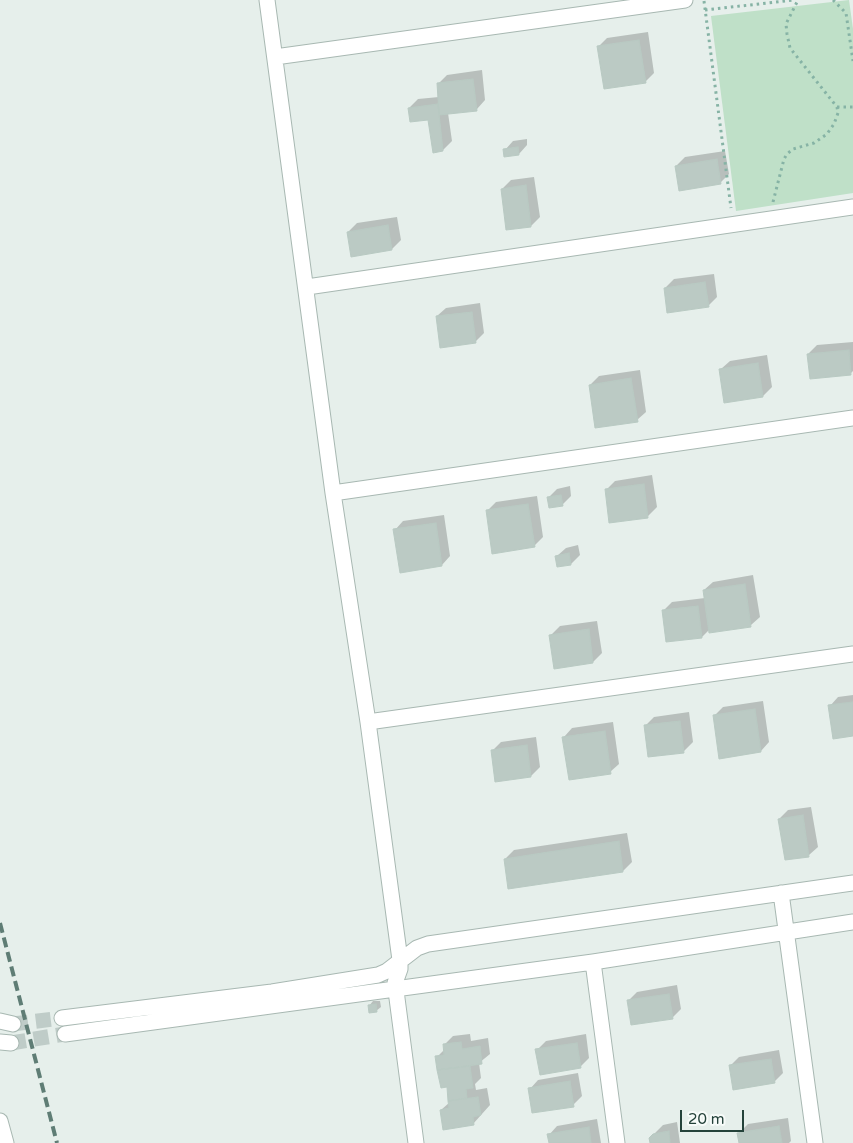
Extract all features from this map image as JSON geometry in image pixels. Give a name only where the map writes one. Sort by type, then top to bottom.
[{"type":"street","points":[[267,0],[333,492],[368,722],[400,960],[400,969],[395,983],[416,1143]]},
{"type":"street","points":[[275,56],[685,0]]},
{"type":"street","points":[[307,287],[853,207]]},
{"type":"street","points":[[333,492],[853,418]]},
{"type":"street","points":[[368,722],[853,654]]},
{"type":"street","points":[[62,1018],[327,984],[378,975],[417,948],[428,944],[853,883]]},
{"type":"street","points":[[780,893],[815,1143]]},
{"type":"street","points":[[66,1034],[593,962],[853,922]]},
{"type":"street","points":[[593,962],[617,1143]]},
{"type":"street","points":[[0,1122],[6,1143]]},
{"type":"path","points":[[704,0],[732,210],[740,209]]},
{"type":"path","points":[[706,10],[794,0]]},
{"type":"path","points":[[782,204],[772,205],[784,159],[793,150],[814,143],[827,134],[834,124],[838,113],[837,108],[790,48],[786,24],[798,0]]},
{"type":"path","points":[[833,0],[846,13],[853,61]]},
{"type":"path","points":[[837,108],[853,107]]},
{"type":"green space","points":[[849,0],[853,29],[853,193],[736,211],[711,16]]},
{"type":"building","points":[[639,40],[646,83],[604,89],[597,46]]},
{"type":"building","points":[[473,79],[477,111],[439,115],[437,83]]},
{"type":"building","points":[[438,104],[443,151],[433,153],[428,120],[410,122],[408,108]]},
{"type":"building","points":[[518,147],[519,155],[504,157],[503,149]]},
{"type":"building","points":[[717,159],[721,184],[679,191],[675,166]]},
{"type":"building","points":[[526,185],[531,227],[506,230],[501,189]]},
{"type":"building","points":[[388,225],[392,250],[351,257],[347,232]]},
{"type":"building","points":[[705,282],[709,307],[667,313],[664,288]]},
{"type":"building","points":[[472,312],[476,343],[440,348],[436,316]]},
{"type":"building","points":[[849,350],[851,375],[810,379],[807,354]]},
{"type":"building","points":[[758,363],[763,397],[724,403],[719,369]]},
{"type":"building","points":[[631,378],[638,422],[595,428],[589,385]]},
{"type":"building","points":[[644,484],[648,518],[609,523],[605,489]]},
{"type":"building","points":[[561,495],[563,506],[549,508],[547,497]]},
{"type":"building","points":[[528,504],[535,547],[492,554],[486,510]]},
{"type":"building","points":[[436,523],[442,566],[400,573],[393,529]]},
{"type":"building","points":[[569,553],[571,565],[557,567],[555,556]]},
{"type":"building","points":[[745,584],[751,627],[709,633],[703,590]]},
{"type":"building","points":[[698,606],[702,638],[666,642],[662,610]]},
{"type":"building","points":[[589,629],[593,663],[554,669],[549,635]]},
{"type":"building","points":[[853,702],[853,736],[833,739],[828,705]]},
{"type":"building","points":[[755,709],[761,752],[719,759],[713,715]]},
{"type":"building","points":[[680,721],[684,753],[648,757],[644,725]]},
{"type":"building","points":[[605,731],[611,774],[569,780],[562,737]]},
{"type":"building","points":[[527,745],[531,777],[495,782],[491,750]]},
{"type":"building","points":[[803,815],[809,857],[785,860],[778,819]]},
{"type":"building","points":[[619,841],[623,872],[508,889],[504,859]]},
{"type":"building","points":[[669,994],[673,1019],[631,1025],[627,1000]]},
{"type":"building","points":[[376,1004],[377,1012],[369,1013],[368,1005]]},
{"type":"building","points":[[461,1042],[462,1049],[480,1046],[482,1064],[437,1070],[435,1056],[444,1055],[443,1044]]},
{"type":"building","points":[[577,1043],[581,1068],[540,1075],[535,1049]]},
{"type":"building","points":[[771,1059],[775,1083],[733,1090],[729,1065]]},
{"type":"building","points":[[470,1066],[473,1088],[466,1089],[467,1098],[448,1101],[447,1087],[441,1088],[437,1070]]},
{"type":"building","points":[[570,1081],[574,1107],[532,1113],[528,1088]]},
{"type":"building","points":[[478,1097],[481,1115],[473,1117],[474,1125],[443,1130],[440,1110],[449,1108],[448,1101]]},
{"type":"building","points":[[779,1126],[782,1143],[739,1143],[737,1133]]},
{"type":"building","points":[[589,1127],[591,1143],[549,1143],[547,1134]]},
{"type":"building","points":[[669,1131],[670,1143],[650,1143],[649,1138],[653,1134]]},
{"type":"tunnel","points":[[13,1024],[62,1018]]},
{"type":"tunnel","points":[[11,1043],[65,1034]]},
{"type":"railway","points":[[0,923],[57,1143]]}]
